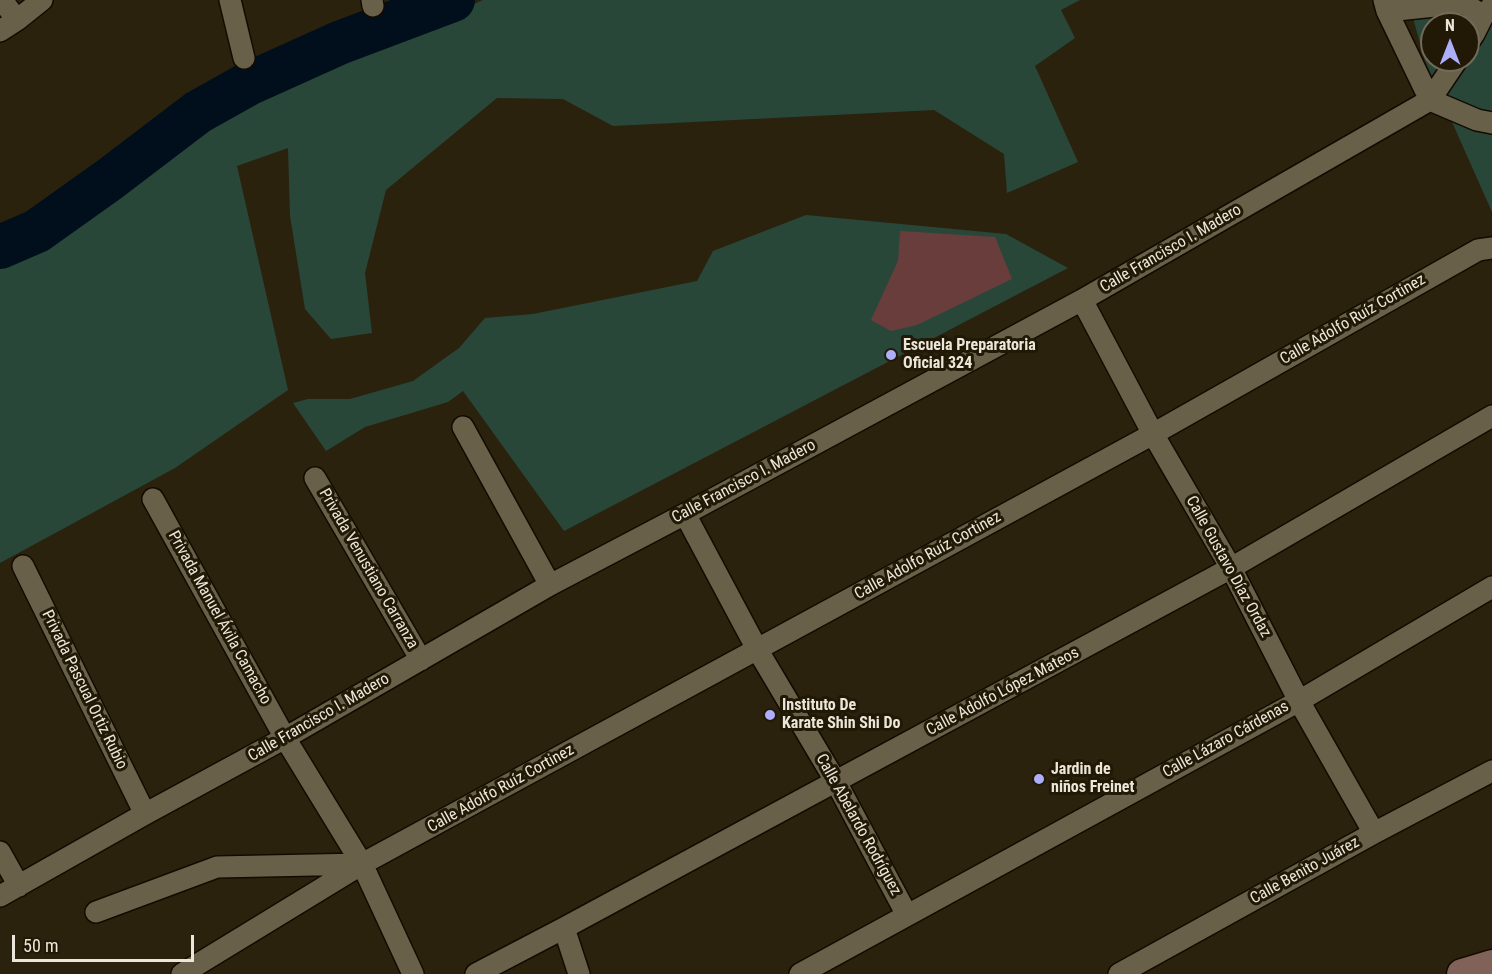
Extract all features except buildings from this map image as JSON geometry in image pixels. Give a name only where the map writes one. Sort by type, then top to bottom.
[{"type":"main road","points":[[1462,974],[1492,965]]},
{"type":"street","points":[[2,0],[9,26],[42,0]]},
{"type":"street","points":[[230,0],[244,58]]},
{"type":"street","points":[[1487,11],[1464,3],[1385,5],[1430,100],[1477,120],[1492,123]]},
{"type":"street","points":[[1430,100],[1449,72]]},
{"type":"street","name":"Calle Francisco I. Madero","points":[[0,896],[285,738],[550,585],[1082,300],[1430,100]]},
{"type":"street","name":"Calle Adolfo Ruíz Cortinez","points":[[182,974],[362,864],[1153,434],[1478,250],[1492,248]]},
{"type":"street","name":"Calle Gustavo Díaz Ordaz","points":[[1082,300],[1153,434],[1231,568],[1299,701],[1374,833]]},
{"type":"street","name":"Calle Adolfo López Mateos","points":[[476,974],[1231,568],[1492,416]]},
{"type":"street","points":[[463,427],[550,585]]},
{"type":"street","name":"Privada Venustiano Carranza","points":[[315,478],[421,660]]},
{"type":"street","name":"Privada Manuel Ávila Camacho","points":[[153,498],[285,738],[362,864],[413,974]]},
{"type":"street","name":"Calle Abelardo Rodríguez","points":[[685,514],[757,650],[836,782],[908,915]]},
{"type":"street","name":"Privada Pascual Ortiz Rubio","points":[[23,566],[145,814]]},
{"type":"street","name":"Calle Lázaro Cárdenas","points":[[800,974],[1299,701],[1492,587]]},
{"type":"street","name":"Calle Benito Juárez","points":[[1119,974],[1374,833],[1492,771]]},
{"type":"street","points":[[0,852],[19,886]]},
{"type":"street","points":[[96,912],[217,867],[362,864]]},
{"type":"street","points":[[564,928],[579,974]]},
{"type":"green space","points":[[483,0],[1080,0],[1061,10],[1075,38],[1035,66],[1078,162],[1007,193],[1004,154],[934,110],[613,126],[563,99],[497,98],[386,190],[365,273],[372,333],[331,339],[305,309],[290,216],[288,148],[237,166],[288,390],[175,468],[0,563],[0,262],[94,205],[213,104],[369,50]]},
{"type":"green space","points":[[1408,0],[1492,0],[1492,212],[1430,72],[1480,72],[1480,12],[1420,12],[1420,43]]},
{"type":"green space","points":[[806,215],[1006,234],[1068,268],[564,531],[463,391],[448,402],[365,427],[326,451],[293,403],[308,399],[350,399],[413,381],[459,348],[485,318],[533,314],[697,281],[713,251]]},
{"type":"waterway","points":[[0,247],[37,231],[198,112],[248,84],[339,43],[453,0]]},
{"type":"place","name":"Escuela Preparatoria Oficial 324","points":[[891,355]]},
{"type":"place","name":"Instituto De Karate Shin Shi Do","points":[[770,715]]},
{"type":"place","name":"Jardin de niños Freinet","points":[[1039,779]]}]
